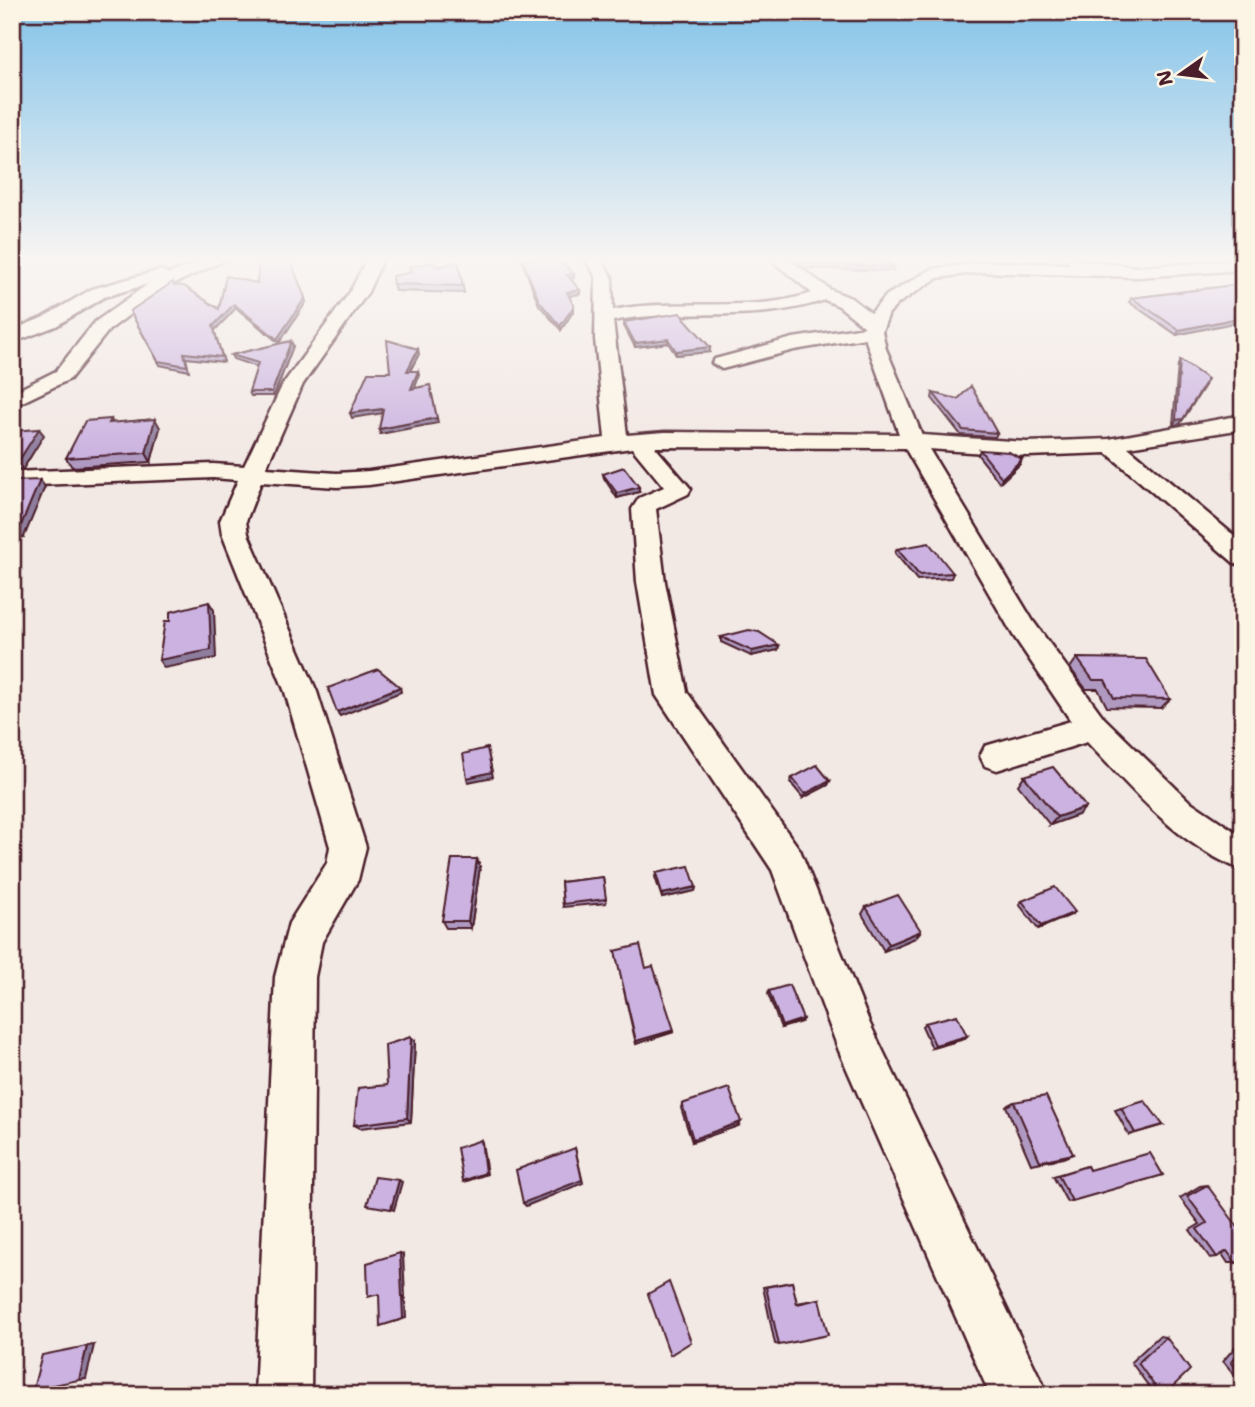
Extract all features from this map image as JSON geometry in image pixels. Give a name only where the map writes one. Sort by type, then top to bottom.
[{"type":"street","points":[[12,337],[42,325]]},
{"type":"street","points":[[17,396],[63,375],[104,325]]},
{"type":"street","points":[[283,1395],[295,977],[303,937],[345,868],[348,847],[300,692],[235,534],[233,521],[272,423],[317,346],[335,325]]},
{"type":"street","points":[[605,325],[604,339],[628,442],[679,489],[648,503],[644,509],[651,582],[672,695],[787,863],[854,1036],[989,1335],[1020,1395]]},
{"type":"street","points":[[871,325],[874,327],[876,349],[914,441],[962,528],[1023,628],[1093,727],[1176,811],[1223,846],[1243,853]]},
{"type":"street","points":[[722,363],[793,344],[874,327]]},
{"type":"street","points":[[12,479],[213,471],[337,480],[369,478],[628,442],[914,441],[1027,449],[1113,446],[1124,441],[1243,422]]},
{"type":"street","points":[[1113,446],[1243,557]]},
{"type":"street","points":[[996,756],[1093,727]]},
{"type":"building","points":[[138,325],[214,325],[222,357],[184,353],[187,366],[158,361]]},
{"type":"building","points":[[259,325],[287,325],[277,339]]},
{"type":"building","points":[[625,325],[690,325],[710,347],[676,351],[668,339],[635,343]]},
{"type":"building","points":[[1171,325],[1205,325],[1179,330]]},
{"type":"building","points":[[387,340],[418,349],[407,371],[418,371],[411,389],[430,385],[437,418],[379,429],[383,409],[350,413],[368,372],[390,372]]},
{"type":"building","points":[[291,341],[272,392],[249,392],[258,363],[231,355]]},
{"type":"building","points":[[1180,360],[1208,379],[1183,419],[1176,420]]},
{"type":"building","points":[[971,386],[997,433],[963,430],[933,393],[958,399]]},
{"type":"building","points":[[111,419],[109,423],[155,419],[146,453],[66,458],[85,421]]},
{"type":"building","points":[[39,429],[18,462],[12,463],[12,431]]},
{"type":"building","points":[[980,450],[1009,452],[1022,459],[1002,478]]},
{"type":"building","points":[[624,467],[639,487],[617,493],[603,474]]},
{"type":"building","points":[[40,480],[19,530],[12,531],[12,481]]},
{"type":"building","points":[[929,543],[953,573],[919,575],[897,549]]},
{"type":"building","points":[[209,602],[211,650],[159,660],[165,621],[170,621],[170,612]]},
{"type":"building","points":[[749,630],[759,632],[779,645],[752,651],[721,637]]},
{"type":"building","points":[[1077,658],[1146,659],[1170,699],[1114,698],[1105,680],[1093,680]]},
{"type":"building","points":[[378,669],[400,687],[337,712],[328,688]]},
{"type":"building","points":[[487,748],[492,772],[467,778],[463,754]]},
{"type":"building","points":[[817,765],[830,781],[805,794],[792,778]]},
{"type":"building","points":[[1053,767],[1086,807],[1057,817],[1024,776]]},
{"type":"building","points":[[452,859],[477,859],[468,921],[442,921]]},
{"type":"building","points":[[689,866],[696,887],[662,894],[656,873]]},
{"type":"building","points":[[603,877],[606,899],[563,904],[561,882]]},
{"type":"building","points":[[1055,887],[1075,912],[1041,926],[1022,901]]},
{"type":"building","points":[[898,895],[921,931],[889,944],[866,907]]},
{"type":"building","points":[[640,945],[646,968],[653,966],[674,1030],[636,1041],[615,951]]},
{"type":"building","points":[[789,985],[803,1019],[782,1026],[769,991]]},
{"type":"building","points":[[957,1015],[967,1036],[935,1045],[925,1023]]},
{"type":"building","points":[[411,1037],[407,1118],[354,1125],[358,1088],[387,1085],[385,1045]]},
{"type":"building","points":[[729,1088],[741,1122],[693,1139],[682,1104]]},
{"type":"building","points":[[1046,1096],[1073,1154],[1040,1161],[1014,1102]]},
{"type":"building","points":[[1145,1101],[1163,1125],[1135,1133],[1121,1108]]},
{"type":"building","points":[[481,1140],[485,1173],[463,1181],[457,1148]]},
{"type":"building","points":[[575,1148],[582,1180],[523,1203],[516,1170]]},
{"type":"building","points":[[1150,1153],[1163,1175],[1072,1201],[1058,1175],[1087,1166],[1089,1170]]},
{"type":"building","points":[[375,1177],[399,1180],[391,1209],[367,1205]]},
{"type":"building","points":[[1207,1185],[1243,1234],[1243,1258],[1236,1263],[1227,1251],[1217,1257],[1197,1229],[1207,1223],[1187,1196]]},
{"type":"building","points":[[400,1253],[403,1319],[380,1326],[379,1294],[368,1297],[367,1263]]},
{"type":"building","points":[[669,1282],[691,1342],[670,1355],[648,1294]]},
{"type":"building","points":[[792,1282],[797,1304],[819,1299],[828,1335],[779,1345],[766,1287]]},
{"type":"building","points":[[1166,1337],[1190,1370],[1161,1395],[1138,1363]]},
{"type":"building","points":[[87,1346],[79,1380],[33,1389],[42,1355]]},
{"type":"building","points":[[1243,1348],[1243,1376],[1231,1362]]}]
